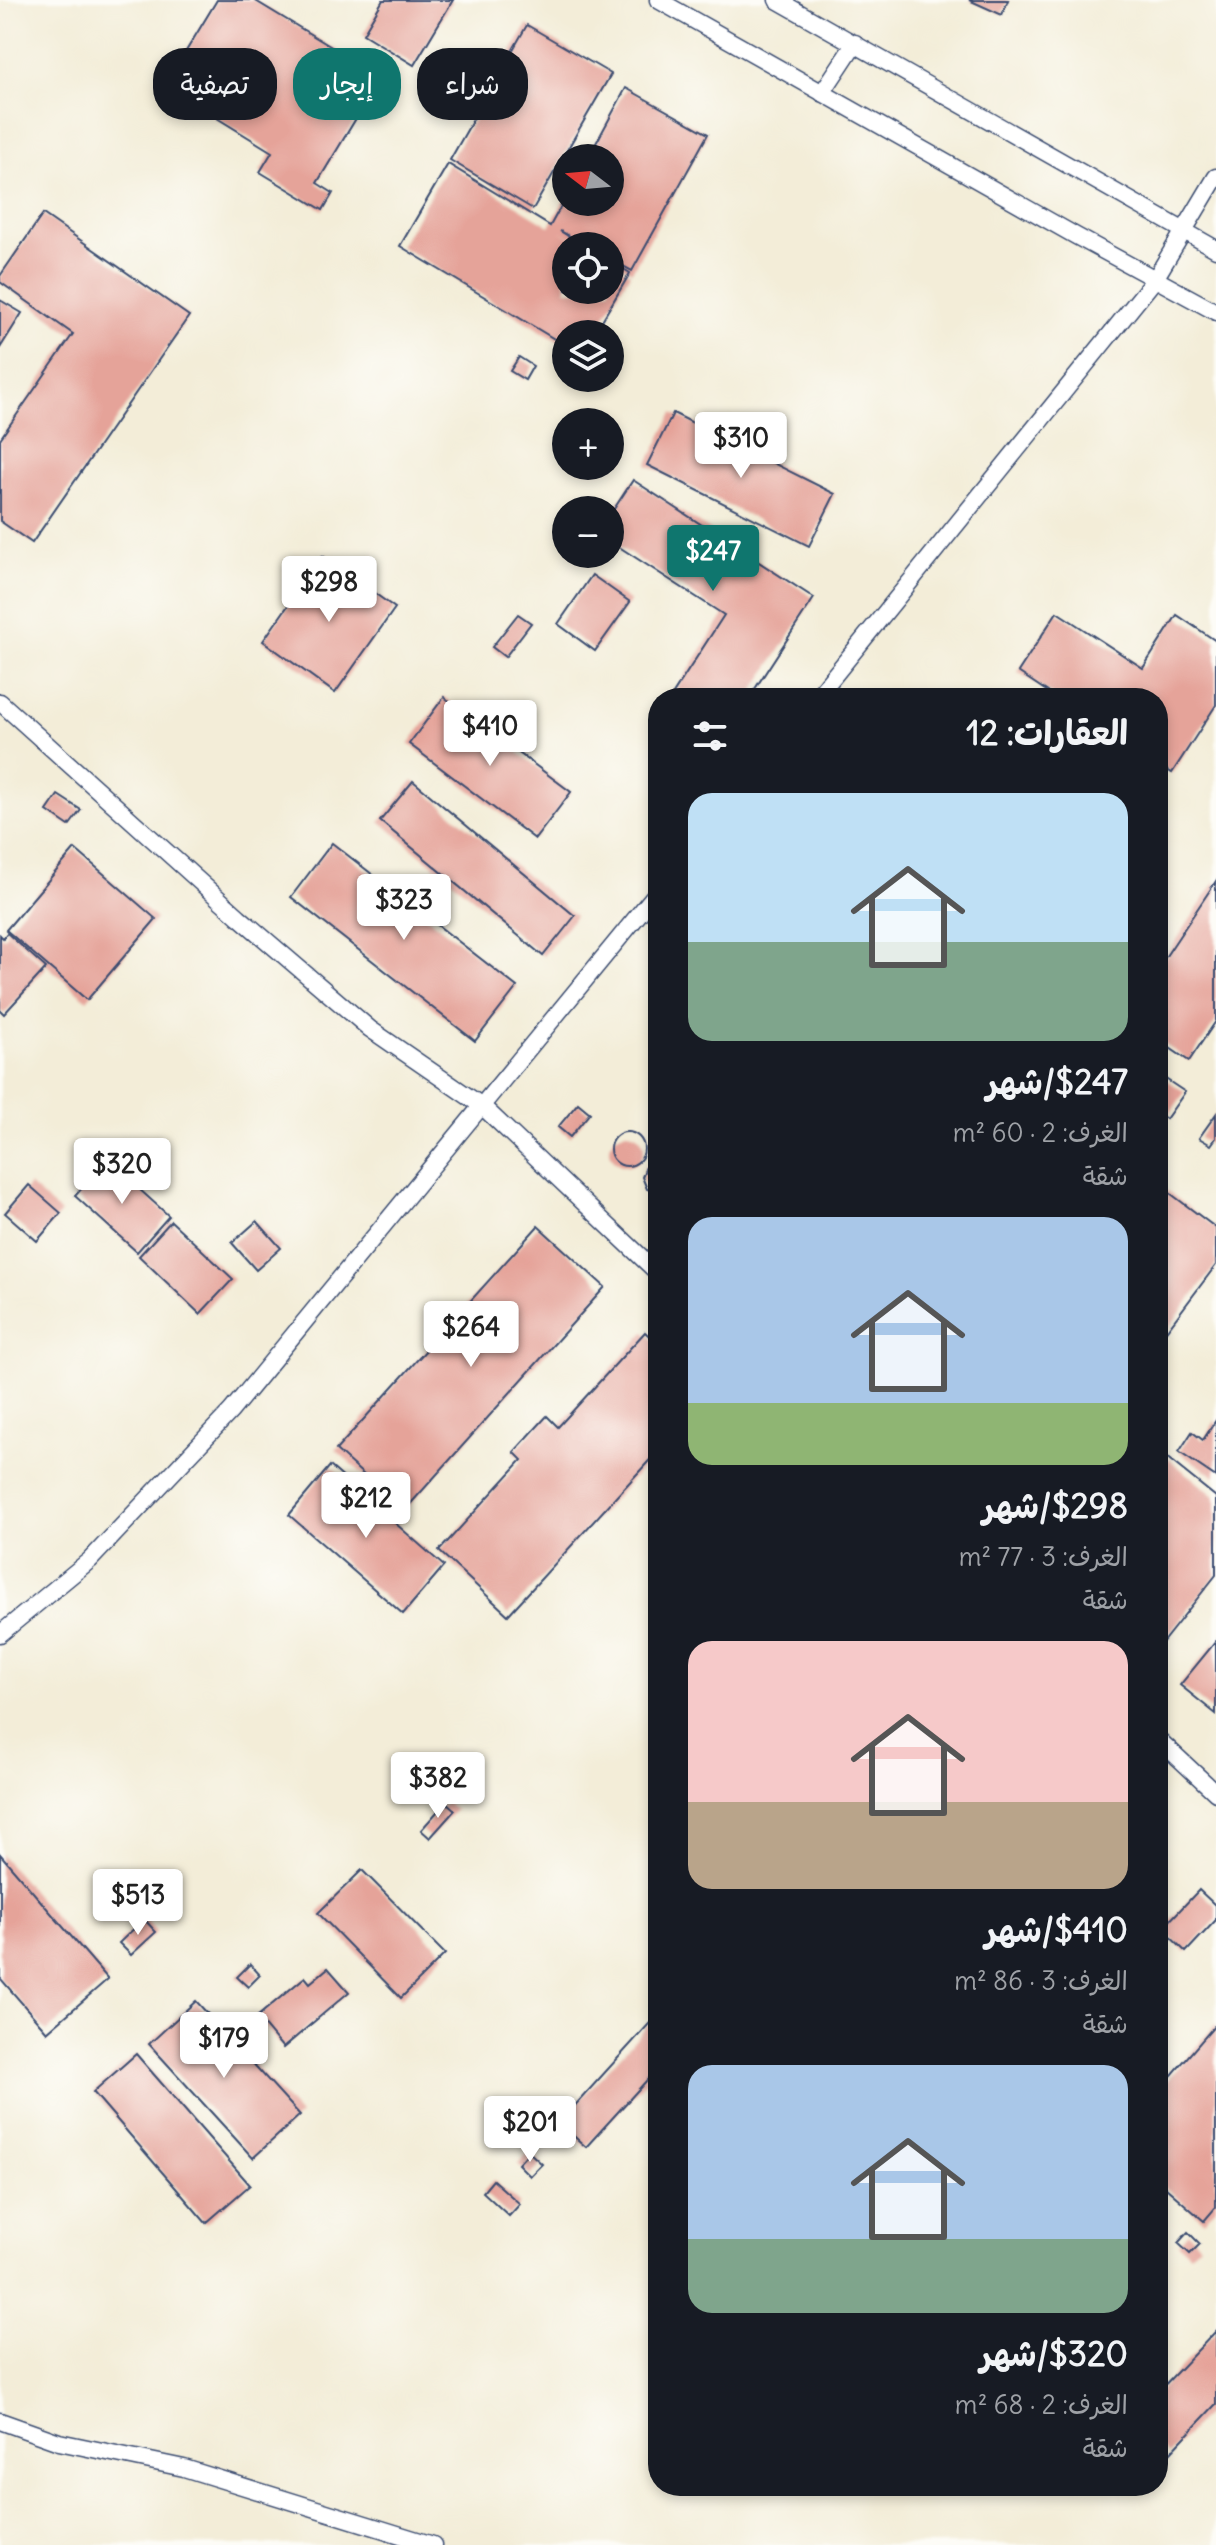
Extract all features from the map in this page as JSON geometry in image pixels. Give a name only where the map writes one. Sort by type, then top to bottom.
[{"type":"street","points":[[658,0],[1216,312]]},
{"type":"street","points":[[777,0],[1216,249]]},
{"type":"street","points":[[822,93],[855,43]]},
{"type":"street","points":[[824,688],[1155,279],[1216,177]]},
{"type":"street","points":[[0,702],[239,917],[370,1029],[482,1106],[648,1264]]},
{"type":"street","points":[[0,1634],[90,1560],[231,1411],[648,903]]},
{"type":"street","points":[[1168,1748],[1216,1793]]},
{"type":"street","points":[[0,2421],[59,2442],[184,2468],[433,2545]]},
{"type":"building","points":[[217,0],[254,0],[333,48],[293,48],[293,120],[355,120],[317,183],[333,193],[323,210],[260,172],[272,152],[220,120],[277,120],[277,48],[188,48]]},
{"type":"building","points":[[383,0],[453,0],[424,48],[417,48],[414,65],[401,57],[401,48],[386,48],[363,34]]},
{"type":"building","points":[[969,0],[1008,0],[1002,15]]},
{"type":"building","points":[[527,25],[611,74],[571,144],[552,144],[552,176],[533,209],[450,160],[473,120],[528,120],[528,48],[514,48]]},
{"type":"building","points":[[626,88],[708,134],[632,271],[624,267],[624,232],[552,232],[552,304],[612,304],[602,320],[552,320],[552,338],[400,246],[448,164],[550,226],[556,216],[624,216],[624,144],[596,144]]},
{"type":"building","points":[[43,214],[189,316],[32,543],[0,521],[0,439],[73,334],[0,282],[0,276]]},
{"type":"building","points":[[624,269],[630,273],[624,283]]},
{"type":"building","points":[[0,300],[22,313],[0,348]]},
{"type":"building","points":[[519,357],[533,366],[525,380],[510,371]]},
{"type":"building","points":[[673,413],[835,494],[809,546],[647,465]]},
{"type":"building","points":[[633,480],[814,598],[756,688],[677,688],[724,615],[624,550],[622,496]]},
{"type":"building","points":[[323,556],[395,608],[335,693],[263,641]]},
{"type":"building","points":[[592,575],[630,602],[595,651],[558,624]]},
{"type":"building","points":[[1057,612],[1143,668],[1177,615],[1216,641],[1216,705],[1172,773],[1168,770],[1168,688],[1042,688],[1018,672]]},
{"type":"building","points":[[518,614],[531,623],[505,657],[492,647]]},
{"type":"building","points":[[444,697],[571,792],[535,839],[409,744]]},
{"type":"building","points":[[413,781],[575,916],[543,956],[380,821]]},
{"type":"building","points":[[58,795],[81,810],[69,826],[47,811]]},
{"type":"building","points":[[332,843],[517,987],[475,1041],[291,897]]},
{"type":"building","points":[[75,849],[156,919],[87,1000],[6,930]]},
{"type":"building","points":[[1216,881],[1216,1021],[1189,1061],[1168,1047],[1168,953]]},
{"type":"building","points":[[7,933],[46,968],[4,1014],[0,1010],[0,935],[3,938]]},
{"type":"building","points":[[1168,1081],[1185,1092],[1168,1116]]},
{"type":"building","points":[[578,1103],[590,1113],[570,1137],[558,1127]]},
{"type":"building","points":[[1216,1114],[1216,1138],[1211,1145],[1199,1138]]},
{"type":"building","points":[[627,1132],[639,1137],[644,1149],[639,1161],[627,1166],[615,1161],[610,1149],[615,1137]]},
{"type":"building","points":[[107,1160],[169,1216],[137,1252],[75,1196]]},
{"type":"building","points":[[648,1164],[648,1189],[642,1177]]},
{"type":"building","points":[[29,1185],[61,1213],[37,1241],[5,1213]]},
{"type":"building","points":[[1168,1192],[1216,1228],[1216,1265],[1168,1329]]},
{"type":"building","points":[[171,1221],[233,1279],[200,1314],[139,1256]]},
{"type":"building","points":[[257,1221],[281,1248],[256,1270],[232,1243]]},
{"type":"building","points":[[538,1226],[605,1287],[404,1511],[336,1450]]},
{"type":"building","points":[[645,1332],[648,1335],[648,1462],[508,1615],[439,1551],[522,1460],[514,1452],[547,1416],[558,1427]]},
{"type":"building","points":[[1216,1420],[1216,1477],[1179,1452],[1192,1432],[1203,1440]]},
{"type":"building","points":[[1168,1458],[1216,1497],[1216,1575],[1168,1635]]},
{"type":"building","points":[[330,1466],[444,1566],[403,1614],[289,1515]]},
{"type":"building","points":[[1216,1641],[1216,1714],[1180,1685]]},
{"type":"building","points":[[446,1802],[455,1810],[430,1838],[421,1830]]},
{"type":"building","points":[[0,1854],[108,1979],[47,2032],[0,1978]]},
{"type":"building","points":[[362,1870],[445,1954],[401,1998],[318,1913]]},
{"type":"building","points":[[1199,1890],[1216,1906],[1216,1920],[1186,1952],[1168,1935],[1168,1923]]},
{"type":"building","points":[[144,1919],[156,1932],[131,1955],[119,1943]]},
{"type":"building","points":[[250,1964],[260,1975],[248,1987],[237,1977]]},
{"type":"building","points":[[328,1968],[349,1992],[283,2048],[257,2017],[305,1977],[310,1983]]},
{"type":"building","points":[[196,2001],[300,2115],[253,2158],[149,2044]]},
{"type":"building","points":[[1216,2024],[1216,2207],[1204,2221],[1168,2190],[1168,2079]]},
{"type":"building","points":[[648,2025],[648,2079],[586,2147],[559,2123]]},
{"type":"building","points":[[136,2054],[250,2185],[206,2223],[93,2092]]},
{"type":"building","points":[[529,2152],[542,2164],[530,2176],[518,2164]]},
{"type":"building","points":[[493,2180],[520,2204],[509,2216],[483,2192]]},
{"type":"building","points":[[1188,2232],[1200,2244],[1190,2254],[1178,2243]]},
{"type":"building","points":[[1216,2331],[1216,2404],[1168,2455],[1168,2381]]}]
